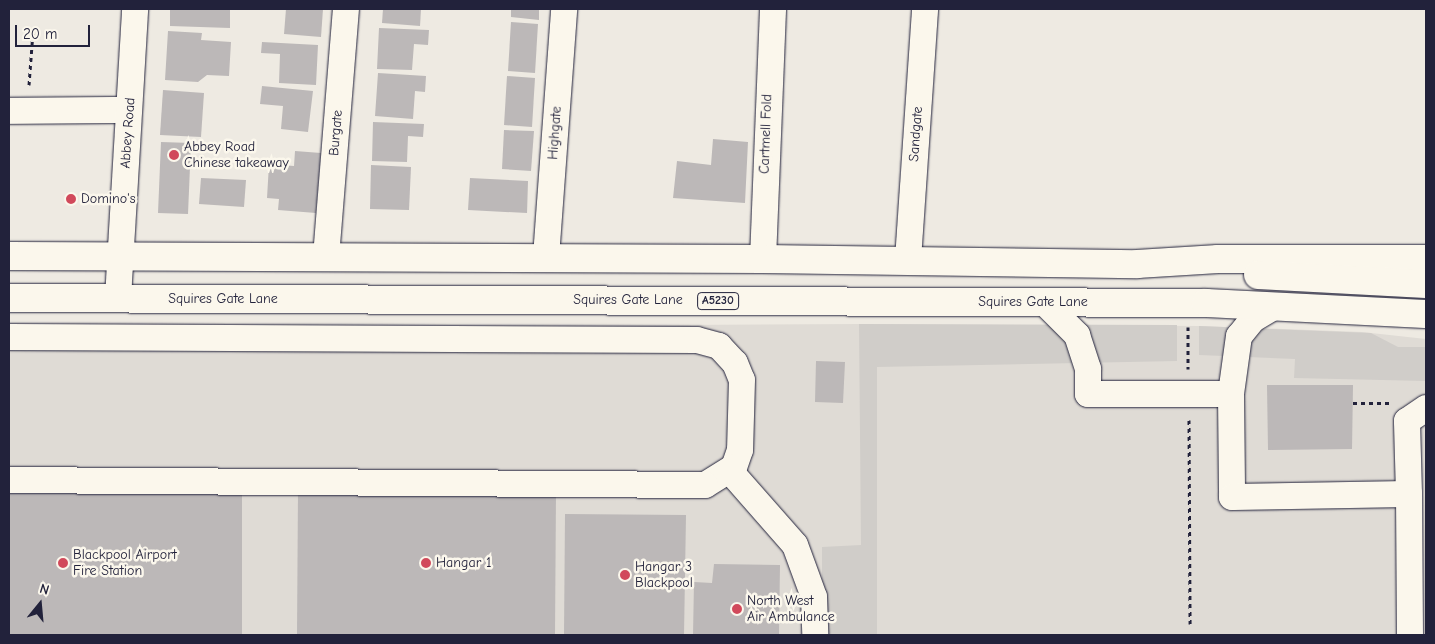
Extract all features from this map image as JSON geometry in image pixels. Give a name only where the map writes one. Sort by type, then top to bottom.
[{"type":"main road","points":[[9,256],[762,258],[1137,264],[1290,278],[1426,284]]},
{"type":"main road","points":[[1137,264],[1218,259],[1426,258]]},
{"type":"main road","name":"Squires Gate Lane","points":[[9,298],[1188,303],[1426,314]]},
{"type":"street","name":"Abbey Road","points":[[119,257],[135,9]]},
{"type":"street","name":"Burgate","points":[[326,257],[346,9]]},
{"type":"street","name":"Highgate","points":[[546,258],[564,9]]},
{"type":"street","name":"Cartmell Fold","points":[[762,258],[773,9]]},
{"type":"street","name":"Sandgate","points":[[908,260],[925,9]]},
{"type":"street","points":[[18,110],[129,110]]},
{"type":"street","points":[[118,298],[119,257]]},
{"type":"street","points":[[1044,302],[1077,335],[1088,368],[1088,394],[1231,394]]},
{"type":"street","points":[[1275,306],[1253,319],[1239,336],[1231,394],[1232,497],[1416,519]]},
{"type":"street","points":[[9,337],[696,340],[719,346],[735,363],[742,380],[740,450],[730,471],[705,485],[9,480]]},
{"type":"street","points":[[1415,626],[1416,414]]},
{"type":"street","points":[[730,471],[794,545],[814,597],[815,635]]},
{"type":"path","points":[[18,110],[33,32]]},
{"type":"path","points":[[1188,303],[1190,624]]},
{"type":"shaded area","points":[[859,324],[1199,326],[1362,332],[1426,339],[1426,635],[9,635],[9,329]]},
{"type":"shaded area","points":[[859,324],[1177,325],[1177,361],[877,367],[877,635],[822,635],[822,547],[861,545]]},
{"type":"shaded area","points":[[1199,326],[1371,333],[1398,347],[1426,347],[1426,381],[1294,378],[1295,359],[1199,355]]},
{"type":"building","points":[[170,9],[230,9],[230,28],[170,26]]},
{"type":"building","points":[[286,9],[323,9],[321,37],[284,34]]},
{"type":"building","points":[[383,9],[421,9],[420,26],[382,23]]},
{"type":"building","points":[[511,9],[539,9],[539,20],[511,17]]},
{"type":"building","points":[[511,22],[538,24],[535,73],[508,71]]},
{"type":"building","points":[[379,28],[429,30],[428,45],[414,44],[412,70],[377,69]]},
{"type":"building","points":[[168,31],[202,33],[201,40],[231,42],[229,76],[207,75],[198,82],[165,80]]},
{"type":"building","points":[[262,42],[318,45],[316,85],[279,83],[280,54],[261,53]]},
{"type":"building","points":[[378,73],[426,76],[425,92],[415,91],[413,119],[375,116]]},
{"type":"building","points":[[507,76],[535,78],[532,127],[504,125]]},
{"type":"building","points":[[262,86],[313,91],[308,132],[281,129],[283,106],[260,104]]},
{"type":"building","points":[[163,90],[204,93],[201,137],[160,135]]},
{"type":"building","points":[[373,122],[424,124],[423,137],[408,136],[407,162],[372,161]]},
{"type":"building","points":[[504,130],[534,131],[531,171],[502,169]]},
{"type":"building","points":[[713,139],[748,142],[745,203],[673,198],[677,161],[711,165]]},
{"type":"building","points":[[161,142],[191,143],[188,214],[158,213]]},
{"type":"building","points":[[295,151],[321,153],[316,213],[278,210],[279,199],[267,198],[269,164],[294,166]]},
{"type":"building","points":[[371,165],[411,167],[409,210],[370,209]]},
{"type":"building","points":[[201,178],[246,180],[244,207],[199,204]]},
{"type":"building","points":[[470,178],[528,181],[527,213],[468,210]]},
{"type":"building","points":[[816,361],[845,362],[843,403],[815,402]]},
{"type":"building","points":[[1267,385],[1353,385],[1352,449],[1268,450]]},
{"type":"building","points":[[9,489],[242,490],[242,635],[9,635]]},
{"type":"building","name":"Hangar 1","points":[[298,490],[556,492],[555,635],[297,635]]},
{"type":"building","name":"Hangar 3 Blackpool","points":[[565,514],[686,515],[684,635],[564,635]]},
{"type":"building","name":"North West Air Ambulance","points":[[714,564],[780,565],[779,635],[693,635],[694,582],[712,583]]},
{"type":"place","name":"Abbey Road Chinese takeaway","points":[[174,155]]},
{"type":"place","name":"Domino's","points":[[71,199]]},
{"type":"place","name":"Blackpool Airport Fire Station","points":[[63,563]]},
{"type":"place","name":"Hangar 1","points":[[426,563]]},
{"type":"place","name":"Hangar 3 Blackpool","points":[[625,575]]},
{"type":"place","name":"North West Air Ambulance","points":[[737,609]]}]
